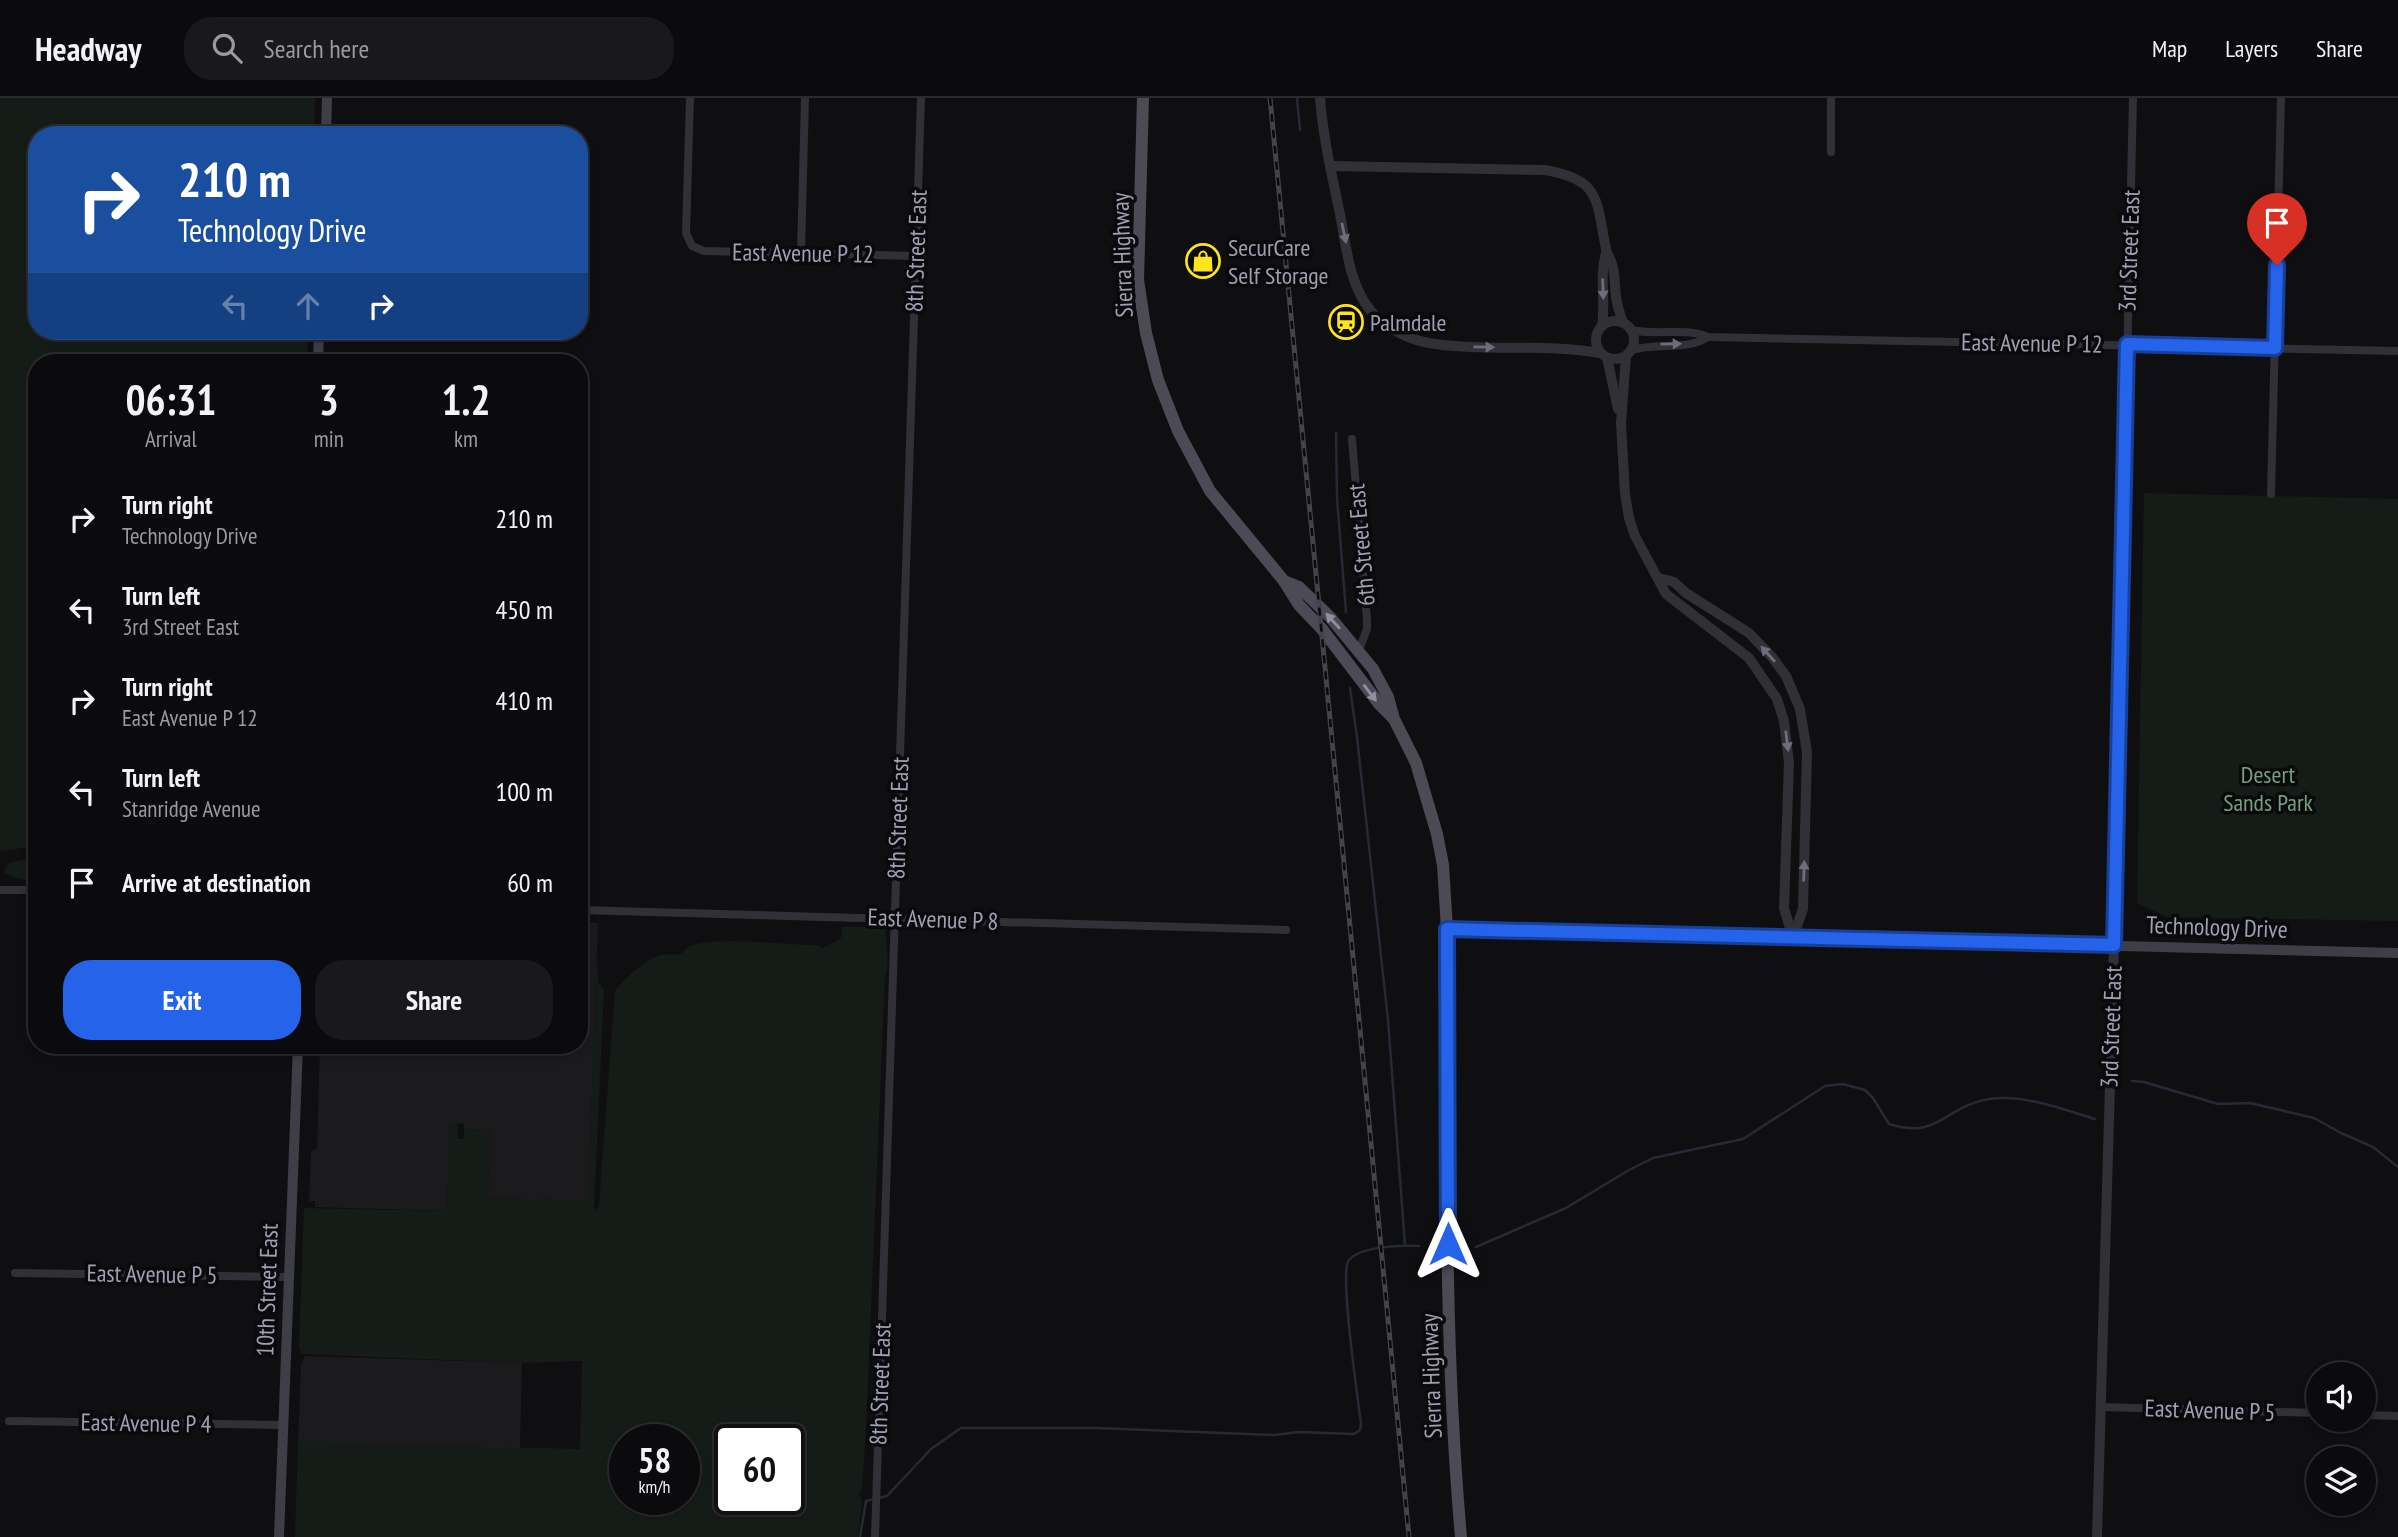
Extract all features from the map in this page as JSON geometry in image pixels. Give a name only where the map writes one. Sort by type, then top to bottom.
[{"type":"main road","points":[[326,126],[327,98]]},
{"type":"main road","name":"Sierra Highway","points":[[1143,98],[1138,280],[1146,332],[1158,380],[1178,430],[1210,491],[1284,581],[1299,605],[1322,629],[1380,705],[1394,719]]},
{"type":"main road","name":"Sierra Highway","points":[[1284,581],[1299,587],[1373,668],[1416,764],[1437,834],[1443,865],[1447,929],[1450,1340],[1461,1537]]},
{"type":"main road","name":"Technology Drive","points":[[1447,929],[2398,953]]},
{"type":"main road","name":"10th Street East","points":[[279,1537],[298,1054]]},
{"type":"street","name":"East Avenue P 12","points":[[690,98],[686,233],[692,246],[704,251],[916,256]]},
{"type":"street","points":[[801,253],[805,98]]},
{"type":"street","name":"8th Street East","points":[[875,1537],[921,98]]},
{"type":"street","points":[[1321,98],[1330,166],[1354,279],[1364,302],[1381,321],[1401,334],[1431,344],[1573,348],[1620,359],[1629,353]]},
{"type":"street","points":[[1831,98],[1831,152]]},
{"type":"street","name":"3rd Street East","points":[[2097,1537],[2114,945],[2133,98]]},
{"type":"street","points":[[2271,494],[2281,98]]},
{"type":"street","points":[[1330,166],[1544,170],[1566,174],[1583,183],[1594,194],[1602,216],[1606,253],[1602,266],[1604,314],[1595,341],[1603,355],[1621,423]]},
{"type":"street","points":[[1606,253],[1613,265],[1617,303],[1634,339],[1629,353],[1621,423],[1629,518],[1635,536],[1665,594],[1749,658],[1777,699],[1788,741],[1784,908],[1793,938]]},
{"type":"street","points":[[1602,326],[1612,321],[1627,326]]},
{"type":"street","name":"East Avenue P 12","points":[[1627,326],[1651,333],[1699,332],[1708,337],[2398,351]]},
{"type":"street","name":"East Avenue P 12","points":[[1629,353],[1651,345],[1698,344],[1708,337]]},
{"type":"street","name":"6th Street East","points":[[1352,439],[1367,620],[1367,629],[1359,650]]},
{"type":"street","points":[[1659,578],[1674,582],[1686,593],[1749,634],[1786,676],[1800,709],[1807,752],[1803,909],[1793,938]]},
{"type":"street","points":[[0,890],[28,890]]},
{"type":"street","name":"East Avenue P 8","points":[[588,910],[1286,930]]},
{"type":"street","name":"East Avenue P 5","points":[[15,1273],[289,1277]]},
{"type":"street","name":"East Avenue P 5","points":[[2101,1407],[2306,1413]]},
{"type":"street","points":[[2376,1415],[2398,1416]]},
{"type":"street","name":"East Avenue P 4","points":[[9,1421],[283,1425]]},
{"type":"shaded area","points":[[588,922],[598,923],[588,1201],[488,1198],[491,1131],[467,1130],[464,1124],[450,1123],[447,1211],[315,1207],[315,1201],[309,1201],[311,1152],[317,1148],[320,1054],[588,1054]]},
{"type":"shaded area","points":[[305,1356],[522,1363],[520,1448],[298,1442],[301,1366]]},
{"type":"green space","points":[[0,98],[315,98],[314,126],[28,126],[28,340],[308,340],[307,354],[28,354],[28,847],[0,851]]},
{"type":"green space","name":"Desert Sands Park","points":[[2144,493],[2398,499],[2398,921],[2167,917],[2137,903]]},
{"type":"green space","points":[[28,859],[28,880],[4,872],[9,863]]},
{"type":"green space","points":[[875,923],[885,925],[888,964],[885,977],[866,1427],[862,1489],[859,1494],[862,1500],[858,1537],[295,1537],[298,1442],[580,1449],[582,1361],[522,1363],[301,1354],[299,1346],[304,1208],[447,1211],[450,1123],[458,1124],[458,1139],[464,1139],[464,1124],[467,1130],[491,1131],[489,1198],[588,1200],[597,948],[598,982],[604,990],[594,1207],[596,1212],[599,1205],[615,991],[623,981],[656,957],[663,954],[680,954],[690,946],[702,943],[751,942],[816,945],[823,948],[841,938],[842,927],[873,927]]},
{"type":"waterway","points":[[1297,98],[1300,130]]},
{"type":"waterway","points":[[1336,433],[1337,498],[1346,612]]},
{"type":"waterway","points":[[1350,688],[1388,1020],[1405,1245]]},
{"type":"waterway","points":[[2132,1081],[2144,1082],[2218,1104],[2250,1103],[2314,1118],[2373,1147],[2398,1167]]},
{"type":"waterway","points":[[1476,1247],[1566,1208],[1653,1158],[1743,1139],[1825,1086],[1843,1084],[1865,1090],[1889,1124],[1906,1128],[1931,1125],[1974,1103],[2002,1098],[2043,1103],[2095,1119]]},
{"type":"waterway","points":[[860,1537],[866,1501],[887,1496],[931,1449],[961,1428],[1096,1428],[1275,1435],[1298,1432],[1354,1434],[1360,1430],[1361,1424],[1346,1291],[1348,1262],[1360,1253],[1370,1250],[1392,1246],[1419,1246]]},
{"type":"railway","points":[[1270,98],[1409,1537]]},
{"type":"place","name":"SecurCare Self Storage","points":[[1203,261]]},
{"type":"place","name":"Palmdale","points":[[1346,322]]},
{"type":"route","points":[[1448,1244],[1447,929],[2114,945],[2127,344],[2275,348],[2277,265]]}]
